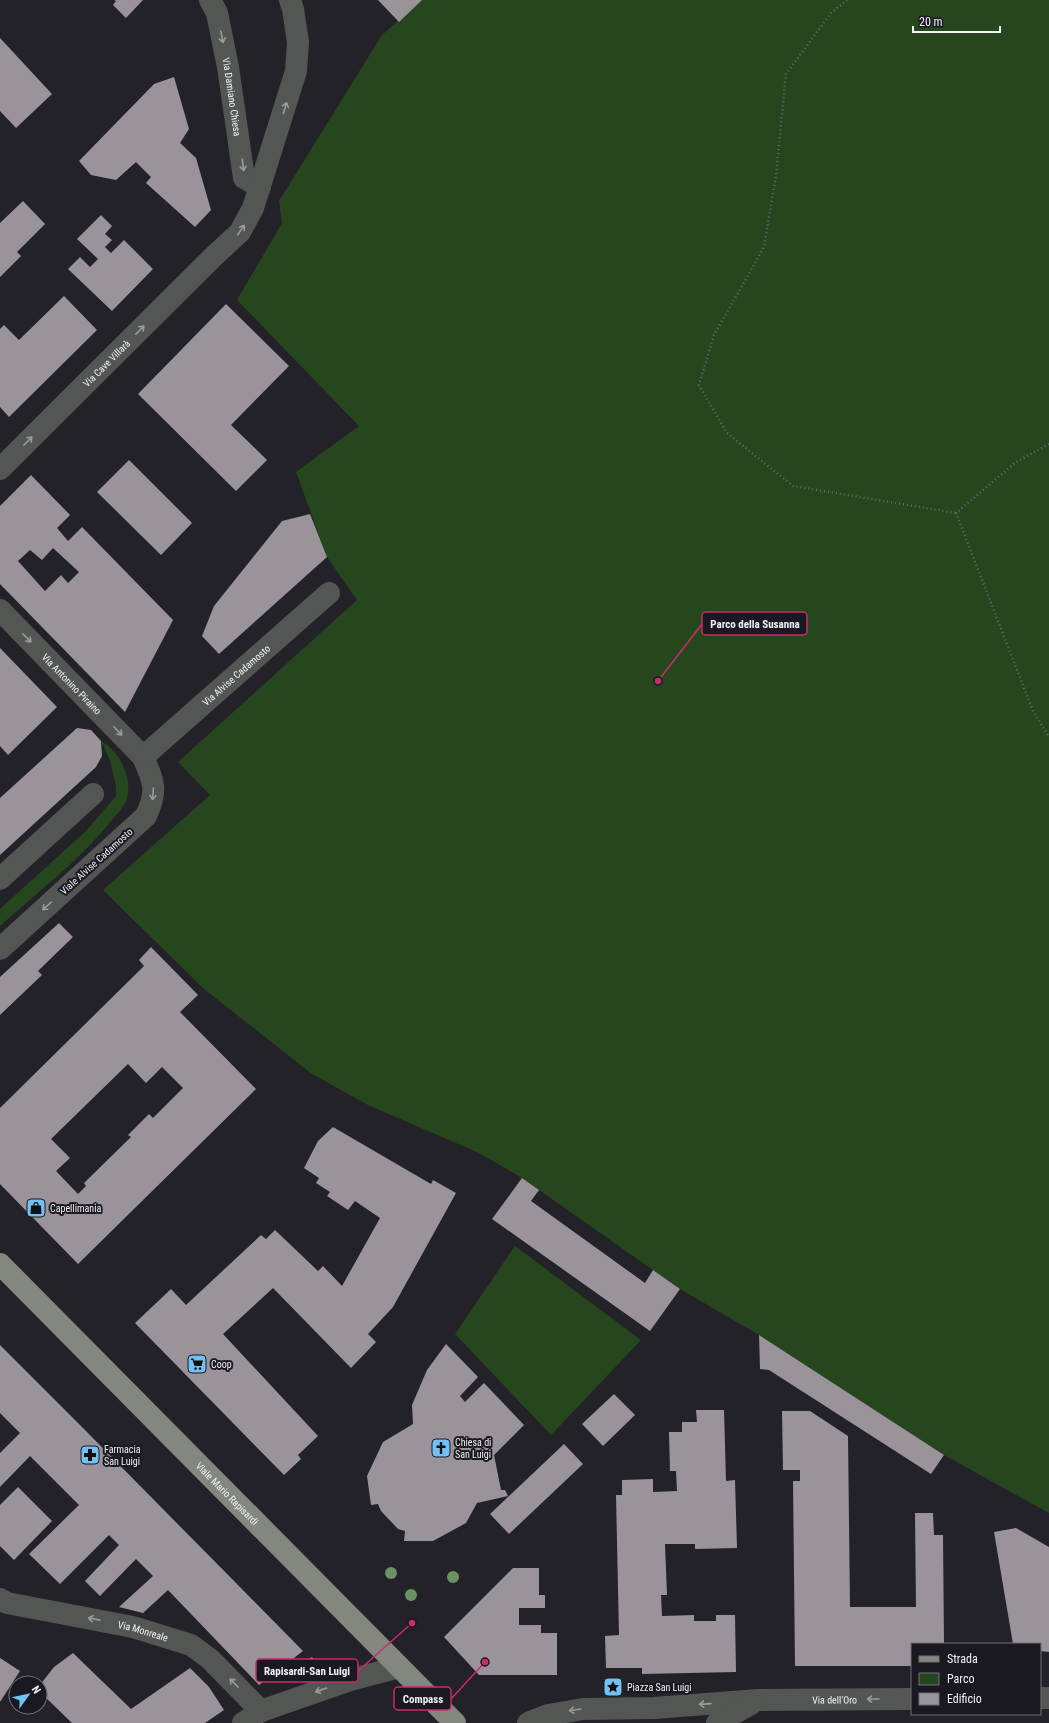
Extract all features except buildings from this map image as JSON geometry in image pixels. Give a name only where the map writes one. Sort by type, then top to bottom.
[{"type":"main road","name":"Viale Mario Rapisardi","points":[[0,1264],[455,1723]]},
{"type":"street","name":"Via Damiano Chiesa","points":[[210,0],[217,13],[228,67],[244,178],[260,187]]},
{"type":"street","points":[[260,187],[296,71],[298,42],[294,9],[290,0]]},
{"type":"street","name":"Via Cave Villarà","points":[[0,469],[240,232],[254,208],[260,187]]},
{"type":"street","name":"Via Alvise Cadamosto","points":[[143,757],[329,593]]},
{"type":"street","name":"Via Antonino Piraino","points":[[0,610],[143,757]]},
{"type":"street","name":"Viale Alvise Cadamosto","points":[[0,949],[146,816],[152,802],[154,782],[143,757]]},
{"type":"street","points":[[0,879],[93,794]]},
{"type":"street","name":"Via Monreale","points":[[0,1599],[7,1603],[133,1627],[191,1645],[210,1659],[261,1711]]},
{"type":"street","points":[[243,1723],[261,1711],[350,1680],[399,1667]]},
{"type":"street","name":"Via dell'Oro","points":[[528,1723],[548,1715],[582,1709],[660,1716],[758,1700],[911,1699]]},
{"type":"street","points":[[717,1723],[758,1700]]},
{"type":"path","points":[[847,0],[831,13],[786,74],[776,175],[764,247],[714,335],[699,385],[727,433],[793,486],[956,513],[1016,462],[1049,444]]},
{"type":"path","points":[[956,513],[1033,711],[1049,737]]},
{"type":"green space","points":[[422,0],[1049,0],[1049,1513],[944,1455],[759,1335],[680,1289],[522,1178],[479,1153],[368,1105],[312,1074],[204,989],[103,890],[210,795],[178,762],[357,600],[327,557],[296,472],[359,426],[237,300],[282,223],[279,201],[382,35]]},
{"type":"green space","points":[[101,741],[114,752],[124,767],[128,784],[128,793],[125,804],[86,849],[0,926],[0,909],[86,831],[116,796],[116,787],[110,760]]},
{"type":"green space","points":[[515,1246],[641,1340],[551,1435],[455,1334]]},
{"type":"place","name":"Parco della Susanna","points":[[658,681]]},
{"type":"place","name":"Capellimania","points":[[36,1208]]},
{"type":"place","name":"Coop","points":[[197,1364]]},
{"type":"place","name":"Chiesa di San Luigi","points":[[441,1448]]},
{"type":"place","name":"Farmacia San Luigi","points":[[90,1455]]},
{"type":"place","name":"Rapisardi-San Luigi","points":[[412,1623]]},
{"type":"place","name":"Compass","points":[[485,1662]]},
{"type":"place","name":"Piazza San Luigi","points":[[613,1687]]}]
